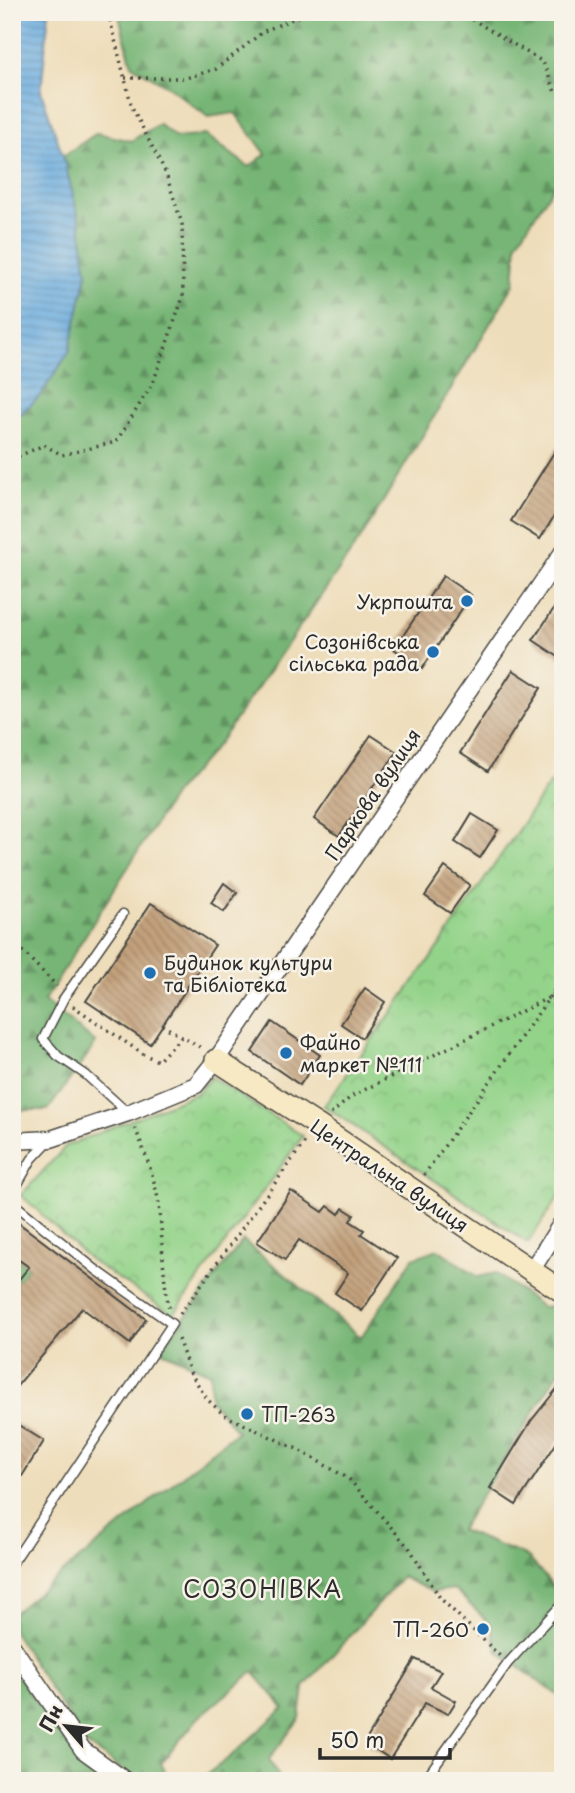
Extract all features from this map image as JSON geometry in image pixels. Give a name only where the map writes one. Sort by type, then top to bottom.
[{"type":"street","name":"Паркова вулиця","points":[[12,1141],[51,1139],[128,1113],[196,1085],[216,1060],[563,552]]},
{"type":"street","name":"Центральна вулиця","points":[[216,1060],[317,1125],[563,1293]]},
{"type":"street","points":[[531,1271],[563,1221]]},
{"type":"street","points":[[12,1646],[83,1750],[126,1781]]},
{"type":"lane","points":[[124,914],[64,998],[43,1040],[58,1056],[86,1075],[128,1113]]},
{"type":"lane","points":[[12,1194],[32,1159],[51,1139]]},
{"type":"lane","points":[[12,1202],[95,1269],[172,1325],[12,1564]]},
{"type":"lane","points":[[429,1775],[508,1663],[563,1603]]},
{"type":"path","points":[[12,458],[44,444],[62,455],[116,442],[153,383],[183,297],[182,224],[166,174],[132,107],[108,12]]},
{"type":"path","points":[[125,78],[186,78],[216,69],[264,32],[309,12]]},
{"type":"path","points":[[460,12],[543,62],[555,92],[563,96]]},
{"type":"path","points":[[413,1191],[563,978]]},
{"type":"path","points":[[172,1325],[317,1125],[352,1096],[563,988]]},
{"type":"path","points":[[162,1025],[189,1042]]},
{"type":"path","points":[[125,1042],[158,1061],[181,1037]]},
{"type":"path","points":[[128,1113],[144,1148],[158,1203],[165,1290],[172,1325],[190,1372],[207,1399],[224,1415],[299,1450],[349,1479],[410,1549],[440,1598],[508,1663]]},
{"type":"green space","points":[[118,12],[563,12],[563,172],[517,243],[514,284],[361,538],[219,743],[174,794],[44,1001],[96,1043],[48,1110],[12,1110],[12,422],[69,352],[87,274],[80,223],[63,156],[97,133],[131,141],[159,124],[176,138],[206,135],[249,167],[266,154],[235,113],[208,117],[169,87],[132,65]]},
{"type":"green space","points":[[550,783],[563,792],[563,1190],[528,1243],[324,1106],[438,948]]},
{"type":"green space","points":[[211,1077],[303,1136],[173,1315],[90,1260],[21,1195],[66,1146],[197,1093]]},
{"type":"green space","points":[[243,1240],[361,1337],[413,1258],[438,1249],[478,1277],[496,1273],[542,1307],[563,1307],[563,1365],[460,1530],[528,1557],[563,1598],[563,1699],[498,1652],[490,1624],[454,1589],[433,1592],[402,1577],[304,1687],[300,1718],[269,1759],[281,1781],[198,1781],[230,1757],[284,1708],[253,1672],[198,1718],[161,1763],[169,1781],[139,1781],[87,1745],[12,1630],[12,1614],[237,1431],[211,1400],[210,1373],[160,1350]]},
{"type":"green space","points":[[12,1255],[29,1267],[12,1288]]},
{"type":"green space","points":[[12,1669],[60,1735],[107,1781],[12,1781]]},
{"type":"water","points":[[12,12],[49,12],[41,91],[63,156],[80,223],[87,274],[69,352],[40,396],[12,422]]},
{"type":"building","points":[[563,438],[563,502],[540,539],[511,521]]},
{"type":"building","points":[[443,576],[471,595],[422,669],[394,649]]},
{"type":"building","points":[[563,595],[563,660],[533,640]]},
{"type":"building","points":[[513,670],[541,688],[488,771],[460,753]]},
{"type":"building","points":[[371,735],[397,752],[339,836],[314,819]]},
{"type":"building","points":[[472,814],[498,830],[480,858],[455,842]]},
{"type":"building","points":[[445,867],[470,885],[450,913],[425,896]]},
{"type":"building","points":[[224,883],[237,893],[224,912],[211,903]]},
{"type":"building","name":"Будинок культури та Бібліотека","points":[[151,903],[215,945],[150,1044],[86,1001]]},
{"type":"building","points":[[365,988],[385,1002],[362,1038],[341,1024]]},
{"type":"building","name":"Файно маркет №111","points":[[272,1022],[320,1055],[300,1085],[252,1052]]},
{"type":"building","points":[[291,1191],[323,1212],[328,1206],[339,1214],[343,1208],[354,1215],[350,1221],[364,1230],[361,1234],[397,1258],[362,1311],[335,1293],[348,1273],[299,1240],[285,1260],[257,1242]]},
{"type":"building","points":[[12,1218],[146,1319],[130,1344],[82,1308],[12,1392],[12,1288],[29,1267],[12,1255]]},
{"type":"building","points":[[563,1381],[563,1433],[516,1505],[490,1488],[531,1421]]},
{"type":"building","points":[[12,1421],[44,1441],[12,1492]]},
{"type":"building","points":[[415,1659],[441,1671],[431,1687],[456,1701],[448,1714],[425,1703],[390,1759],[365,1742]]},
{"type":"place","name":"Укрпошта","points":[[467,601]]},
{"type":"place","name":"Созонівська сільська рада","points":[[433,652]]},
{"type":"place","name":"Будинок культури та Бібліотека","points":[[150,973]]},
{"type":"place","name":"Файно маркет №111","points":[[286,1053]]},
{"type":"place","name":"ТП-263","points":[[247,1414]]},
{"type":"place","name":"ТП-260","points":[[483,1629]]},
{"type":"district","name":"СОЗОНІВКА","points":[[263,1588]]}]
